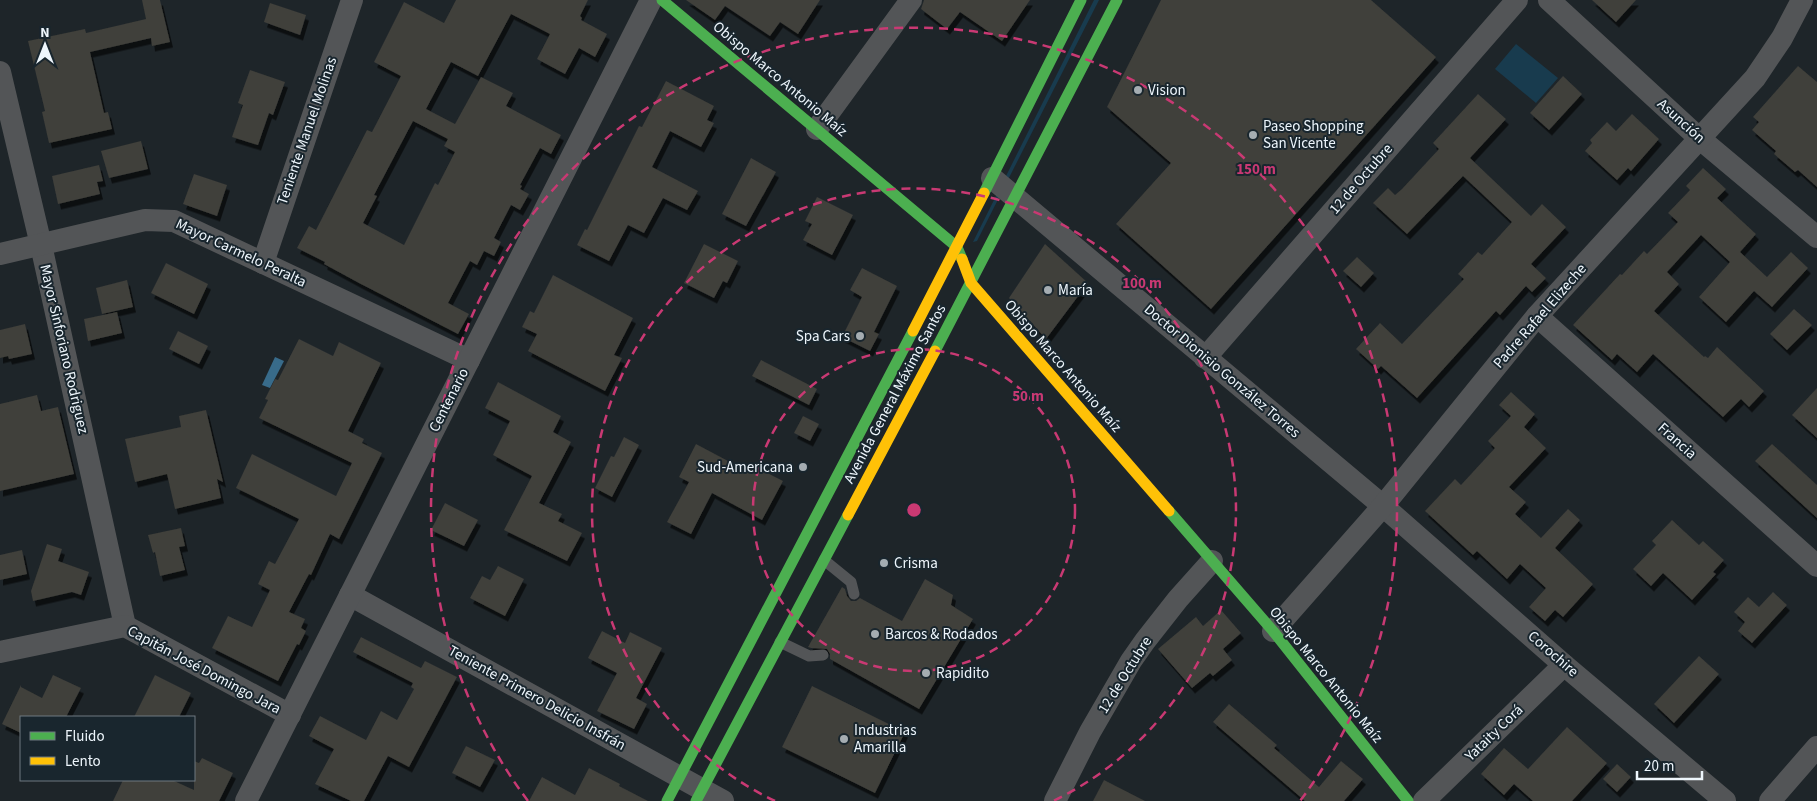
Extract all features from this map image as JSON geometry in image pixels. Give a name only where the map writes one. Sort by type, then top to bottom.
[{"type":"main road","name":"Obispo Marco Antonio Maíz","points":[[662,0],[957,247],[971,283],[1273,631],[1403,799]]},
{"type":"main road","name":"Avenida General Máximo Santos","points":[[667,801],[957,247],[1082,0]]},
{"type":"main road","name":"Avenida General Máximo Santos","points":[[699,795],[971,283],[1117,0]]},
{"type":"street","name":"Teniente Manuel Molinas","points":[[263,263],[352,0]]},
{"type":"street","name":"Centenario","points":[[246,801],[651,0]]},
{"type":"street","points":[[817,129],[911,0]]},
{"type":"street","name":"12 de Octubre","points":[[1205,358],[1517,0]]},
{"type":"street","name":"Asunción","points":[[1549,0],[1699,138],[1817,238]]},
{"type":"street","name":"Padre Rafael Elizeche","points":[[1273,631],[1383,506],[1537,316],[1755,78],[1782,38],[1802,0]]},
{"type":"street","name":"Mayor Sinforiano Rodriguez","points":[[0,72],[41,245],[125,626]]},
{"type":"street","name":"Doctor Dionisio González Torres","points":[[992,178],[1383,506]]},
{"type":"street","name":"Mayor Carmelo Peralta","points":[[0,254],[144,220],[174,221],[469,360]]},
{"type":"street","name":"Francia","points":[[1537,316],[1817,566]]},
{"type":"street","name":"Corochire","points":[[1383,506],[1725,801]]},
{"type":"street","name":"12 de Octubre","points":[[1055,801],[1090,732],[1131,661],[1178,599],[1212,562]]},
{"type":"street","name":"Teniente Primero Delicio Insfrán","points":[[350,595],[680,777],[699,795],[723,801]]},
{"type":"street","name":"Capitán José Domingo Jara","points":[[0,652],[125,626],[290,715]]},
{"type":"street","name":"Yataity Corá","points":[[1424,801],[1564,664]]},
{"type":"street","points":[[1770,801],[1817,747]]},
{"type":"lane","points":[[824,560],[851,582],[854,594]]},
{"type":"lane","points":[[780,642],[808,656],[823,655]]},
{"type":"shaded area","points":[[1094,0],[1099,0],[977,241],[973,242]]},
{"type":"shaded area","points":[[1516,44],[1558,78],[1536,103],[1495,69]]},
{"type":"shaded area","points":[[275,357],[284,361],[270,388],[262,385]]},
{"type":"building","points":[[142,0],[160,0],[170,42],[152,46],[151,38],[90,52],[104,113],[108,112],[112,129],[49,143],[42,112],[45,111],[28,41],[85,29],[86,33],[146,19]]},
{"type":"building","points":[[456,0],[588,0],[580,16],[581,20],[607,34],[595,57],[579,48],[565,74],[537,59],[550,34],[511,14],[478,76],[451,62],[426,109],[455,124],[481,77],[513,93],[506,106],[561,135],[551,154],[540,148],[520,185],[522,186],[520,189],[529,194],[520,210],[511,205],[494,238],[501,242],[494,256],[484,251],[477,265],[470,261],[448,303],[469,314],[458,334],[359,283],[324,264],[325,262],[297,248],[309,226],[316,230],[367,130],[372,132],[401,76],[374,62],[404,2],[444,23]],"holes":[[[413,121],[448,139],[444,146],[455,152],[438,185],[435,183],[404,245],[363,223],[377,196],[374,195]]]},
{"type":"building","points":[[686,0],[820,0],[798,34],[780,22],[770,36],[725,6],[715,20]]},
{"type":"building","points":[[924,0],[1030,0],[1002,41],[960,12],[947,29],[921,9]]},
{"type":"building","name":"Paseo Shopping San Vicente","points":[[1161,0],[1371,0],[1436,57],[1211,309],[1116,224],[1171,163],[1107,107]]},
{"type":"building","points":[[1592,0],[1636,0],[1616,22]]},
{"type":"building","points":[[270,3],[306,15],[300,35],[264,22]]},
{"type":"building","points":[[1798,66],[1817,82],[1817,187],[1798,170],[1795,172],[1774,154],[1776,151],[1752,130],[1759,122],[1753,117]]},
{"type":"building","points":[[250,70],[285,82],[273,115],[269,113],[258,145],[232,137],[243,105],[238,103]]},
{"type":"building","points":[[1563,76],[1582,94],[1549,130],[1530,113]]},
{"type":"building","points":[[666,81],[714,106],[707,120],[714,123],[701,147],[670,131],[652,167],[698,191],[687,210],[663,198],[644,233],[628,225],[609,261],[577,245],[585,229],[587,230],[639,126],[642,127]]},
{"type":"building","points":[[1478,94],[1506,119],[1470,158],[1531,216],[1542,204],[1566,227],[1531,264],[1546,278],[1532,292],[1526,286],[1500,315],[1496,311],[1417,398],[1381,366],[1378,369],[1356,349],[1380,323],[1402,344],[1464,279],[1458,274],[1478,252],[1482,255],[1512,222],[1463,176],[1407,234],[1373,203],[1388,188],[1395,195],[1402,189],[1439,149],[1433,143]]},
{"type":"building","points":[[1632,114],[1659,139],[1631,171],[1628,168],[1617,180],[1585,151],[1592,143],[1590,140],[1607,122],[1616,131]]},
{"type":"building","points":[[141,141],[148,169],[109,178],[101,151]]},
{"type":"building","points":[[751,158],[776,172],[746,226],[722,214]]},
{"type":"building","points":[[99,165],[103,181],[97,182],[100,194],[58,204],[52,176]]},
{"type":"building","points":[[1703,168],[1726,189],[1717,198],[1756,234],[1740,252],[1767,277],[1791,252],[1808,268],[1772,307],[1754,291],[1726,322],[1699,297],[1730,262],[1701,235],[1667,272],[1679,284],[1654,311],[1704,357],[1708,358],[1717,347],[1764,391],[1749,407],[1741,399],[1723,417],[1653,354],[1637,372],[1617,354],[1612,360],[1573,325],[1620,274],[1622,275],[1644,251],[1647,254],[1678,222],[1668,213],[1690,190],[1686,186]]},
{"type":"building","points":[[194,174],[227,185],[217,216],[183,204]]},
{"type":"building","points":[[817,197],[853,215],[832,255],[803,240],[812,224],[805,221]]},
{"type":"building","points":[[704,244],[738,261],[727,283],[723,281],[714,298],[684,283]]},
{"type":"building","name":"María","points":[[1045,244],[1088,283],[1046,339],[1009,298]]},
{"type":"building","points":[[1357,257],[1374,273],[1361,287],[1343,271]]},
{"type":"building","points":[[166,263],[208,284],[194,314],[151,293]]},
{"type":"building","points":[[862,268],[897,286],[874,332],[879,334],[870,351],[842,337],[862,297],[850,290]]},
{"type":"building","points":[[553,275],[633,318],[614,355],[622,358],[605,391],[528,351],[537,334],[522,327],[530,311],[534,313]]},
{"type":"building","points":[[127,280],[133,307],[102,314],[96,288]]},
{"type":"building","points":[[1794,309],[1812,325],[1787,350],[1770,334]]},
{"type":"building","points":[[117,312],[122,333],[88,341],[84,319]]},
{"type":"building","points":[[25,324],[32,354],[9,359],[8,356],[0,358],[0,330]]},
{"type":"building","points":[[178,331],[208,346],[199,364],[169,349]]},
{"type":"building","points":[[299,339],[333,356],[339,342],[381,363],[348,431],[364,439],[362,443],[382,453],[339,539],[330,534],[311,575],[309,574],[289,612],[305,619],[301,628],[306,631],[299,645],[297,644],[278,681],[212,648],[228,616],[252,627],[270,590],[258,584],[269,561],[275,564],[299,519],[236,488],[252,454],[336,496],[352,463],[259,418],[268,400],[265,399],[275,379],[278,380]]},
{"type":"building","points":[[761,360],[817,389],[809,405],[752,376]]},
{"type":"building","points":[[498,382],[561,416],[553,432],[571,442],[539,503],[562,514],[558,521],[582,533],[567,561],[504,530],[532,476],[493,455],[510,421],[485,408]]},
{"type":"building","points":[[1817,388],[1817,438],[1792,415]]},
{"type":"building","points":[[1511,392],[1535,414],[1524,427],[1546,448],[1509,487],[1526,502],[1515,514],[1541,538],[1568,509],[1580,520],[1555,548],[1593,584],[1563,617],[1555,610],[1545,621],[1529,607],[1546,588],[1520,564],[1507,579],[1477,551],[1473,555],[1425,511],[1455,479],[1461,485],[1495,448],[1488,441],[1511,416],[1499,405]]},
{"type":"building","points":[[37,395],[41,411],[58,407],[74,474],[0,491],[0,404]]},
{"type":"building","points":[[206,410],[223,482],[217,479],[221,498],[175,509],[167,474],[135,482],[125,439],[181,427],[179,416]]},
{"type":"building","points":[[803,416],[819,424],[810,441],[794,433]]},
{"type":"building","points":[[624,437],[639,445],[612,497],[595,488],[611,456],[614,457]]},
{"type":"building","points":[[696,444],[745,470],[748,463],[783,481],[762,520],[712,493],[691,534],[667,522],[689,482],[679,477]]},
{"type":"building","points":[[1772,444],[1817,485],[1817,518],[1755,461]]},
{"type":"building","points":[[445,503],[478,520],[464,546],[431,530]]},
{"type":"building","points":[[1672,520],[1699,545],[1703,541],[1724,560],[1713,572],[1716,574],[1692,600],[1663,573],[1651,586],[1633,569],[1656,545],[1652,541]]},
{"type":"building","points":[[181,528],[185,546],[179,547],[185,570],[160,576],[155,552],[153,553],[148,535]]},
{"type":"building","points":[[47,544],[62,549],[58,561],[89,572],[81,595],[72,592],[33,601],[31,591]]},
{"type":"building","points":[[22,550],[27,574],[0,580],[0,555]]},
{"type":"building","points":[[498,566],[524,579],[505,616],[470,598],[482,576],[490,580]]},
{"type":"building","name":"Barcos & Rodados","points":[[925,579],[953,595],[951,605],[973,619],[919,709],[830,659],[827,649],[808,647],[842,587],[851,601],[856,601],[860,598],[902,621]]},
{"type":"building","points":[[1773,592],[1787,605],[1752,643],[1738,631],[1745,622],[1734,612],[1748,597],[1759,607]]},
{"type":"building","points":[[1221,610],[1241,633],[1223,649],[1232,660],[1213,676],[1210,673],[1192,688],[1158,649],[1196,617],[1203,626]]},
{"type":"building","points":[[602,631],[625,643],[630,632],[662,648],[636,698],[647,704],[634,729],[597,711],[617,673],[588,658]]},
{"type":"building","points":[[361,637],[421,668],[425,661],[457,677],[409,767],[388,756],[364,801],[351,801],[315,784],[334,749],[309,736],[320,716],[366,740],[381,711],[397,720],[414,689],[411,687],[413,683],[353,652]]},
{"type":"building","points":[[1699,656],[1719,674],[1674,723],[1654,704]]},
{"type":"building","points":[[53,675],[81,688],[67,716],[20,716],[20,733],[2,724],[21,685],[21,687],[42,698]]},
{"type":"building","points":[[155,675],[191,693],[180,716],[134,716]]},
{"type":"building","name":"Industrias Amarilla","points":[[812,686],[905,732],[875,793],[782,747]]},
{"type":"building","points":[[1229,704],[1277,745],[1274,748],[1319,787],[1341,761],[1363,779],[1344,801],[1305,801],[1213,722]]},
{"type":"building","points":[[1567,727],[1607,763],[1572,801],[1533,801],[1514,784],[1504,795],[1481,774],[1504,748],[1528,769]]},
{"type":"building","points":[[466,746],[495,760],[480,787],[452,773]]},
{"type":"building","points":[[202,758],[233,773],[219,801],[113,801],[123,781],[174,781],[194,790],[195,761],[199,763]]},
{"type":"building","points":[[1617,764],[1631,777],[1617,792],[1603,779]]},
{"type":"building","points":[[589,768],[648,801],[529,801],[542,777],[575,795]]},
{"type":"building","points":[[1104,780],[1145,801],[1093,801]]},
{"type":"traffic: fast","points":[[662,0],[957,247],[962,259]]},
{"type":"traffic: fast","points":[[984,193],[1081,0]]},
{"type":"traffic: fast","points":[[935,351],[1117,0]]},
{"type":"traffic: fast","points":[[667,801],[913,331]]},
{"type":"traffic: fast","points":[[1169,511],[1273,631],[1408,801]]},
{"type":"traffic: fast","points":[[696,801],[848,515]]},
{"type":"traffic: slow","points":[[913,331],[984,193]]},
{"type":"traffic: slow","points":[[962,259],[971,283],[1169,511]]},
{"type":"traffic: slow","points":[[848,515],[935,351]]},
{"type":"place","name":"Vision","points":[[1138,90]]},
{"type":"place","name":"Paseo Shopping San Vicente","points":[[1253,135]]},
{"type":"place","name":"María","points":[[1048,290]]},
{"type":"place","name":"Spa Cars","points":[[860,336]]},
{"type":"place","name":"Sud-Americana","points":[[803,467]]},
{"type":"place","name":"Crisma","points":[[884,563]]},
{"type":"place","name":"Barcos & Rodados","points":[[875,634]]},
{"type":"place","name":"Rapidito","points":[[926,673]]},
{"type":"place","name":"Industrias Amarilla","points":[[844,739]]}]
